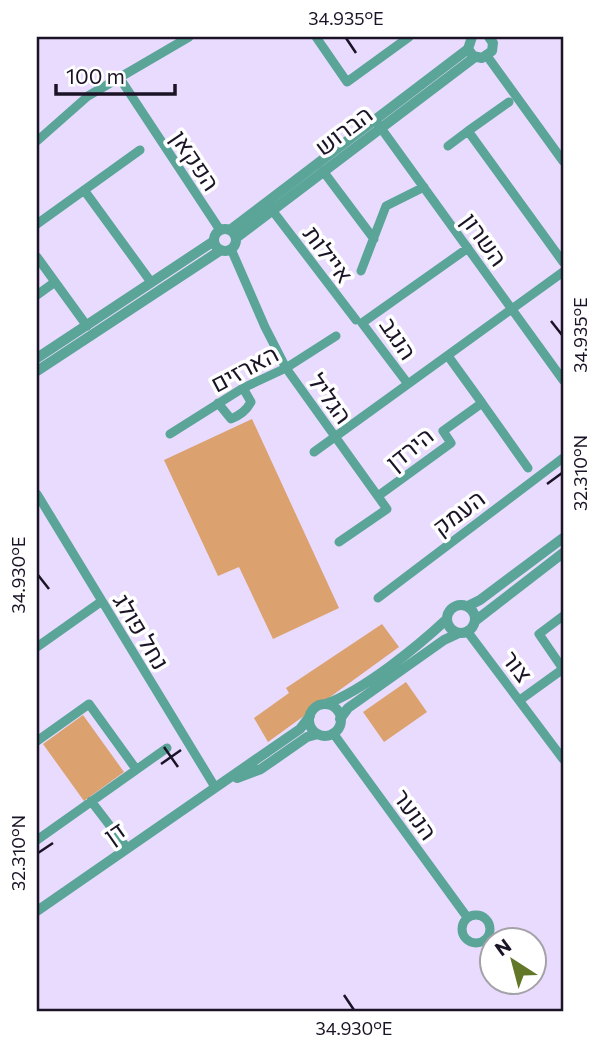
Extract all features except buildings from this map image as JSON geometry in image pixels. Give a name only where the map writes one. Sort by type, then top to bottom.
[{"type":"street","points":[[37,141],[88,96],[189,37]]},
{"type":"street","points":[[316,37],[347,82],[409,37]]},
{"type":"street","points":[[472,37],[472,53],[482,58],[492,51],[494,39]]},
{"type":"street","name":"הברוש","points":[[229,232],[472,53]]},
{"type":"street","points":[[487,56],[563,161]]},
{"type":"street","name":"הפקאן","points":[[119,77],[158,138],[229,232]]},
{"type":"street","points":[[448,146],[509,102]]},
{"type":"street","name":"הברוש","points":[[229,232],[272,210],[378,124]]},
{"type":"street","name":"השרון","points":[[378,124],[563,380]]},
{"type":"street","points":[[468,131],[563,262]]},
{"type":"street","points":[[37,224],[158,138]]},
{"type":"street","points":[[323,171],[374,239]]},
{"type":"street","points":[[361,271],[386,206],[424,187]]},
{"type":"street","points":[[84,190],[152,282]]},
{"type":"street","name":"איילות","points":[[272,210],[356,320]]},
{"type":"street","points":[[37,358],[152,282],[222,247],[236,244],[229,232],[215,235],[222,247]]},
{"type":"street","points":[[37,371],[222,247]]},
{"type":"street","name":"הגליל","points":[[222,247],[286,369],[378,496]]},
{"type":"street","name":"הנגב","points":[[313,452],[408,384],[362,323],[468,248]]},
{"type":"street","points":[[37,257],[87,326]]},
{"type":"street","points":[[408,384],[563,272]]},
{"type":"street","points":[[37,295],[55,282]]},
{"type":"street","name":"הארזים","points":[[170,434],[243,388],[286,369],[336,336]]},
{"type":"street","points":[[448,355],[528,468]]},
{"type":"street","points":[[218,403],[231,419],[238,416],[247,410],[251,402],[243,388]]},
{"type":"street","name":"הירדן","points":[[378,496],[451,443],[443,431],[482,403]]},
{"type":"street","name":"העמק","points":[[378,598],[563,458]]},
{"type":"street","name":"נחל פולג","points":[[37,494],[215,787]]},
{"type":"street","points":[[338,542],[387,509],[378,496]]},
{"type":"street","points":[[563,538],[480,600],[468,606],[454,607],[447,619],[421,642],[355,690],[316,707],[310,716],[310,727],[323,736],[333,733],[348,708],[444,640],[463,632],[563,554]]},
{"type":"street","points":[[37,647],[102,601]]},
{"type":"street","points":[[468,606],[473,611],[475,621]]},
{"type":"street","points":[[520,701],[563,669],[539,634],[563,617]]},
{"type":"street","points":[[447,619],[449,626],[463,632]]},
{"type":"street","name":"צור","points":[[463,632],[563,759]]},
{"type":"street","points":[[38,737],[89,704],[136,769]]},
{"type":"street","points":[[326,704],[336,709],[341,719]]},
{"type":"street","name":"דן","points":[[37,911],[300,729],[310,716]]},
{"type":"street","name":"הנוער","points":[[333,733],[467,917]]},
{"type":"street","name":"דן","points":[[215,787],[261,769],[307,737],[318,734]]},
{"type":"street","points":[[37,840],[167,748]]},
{"type":"street","points":[[91,801],[127,848]]},
{"type":"shaded area","points":[[252,419],[339,608],[273,639],[239,567],[218,576],[164,460]]},
{"type":"shaded area","points":[[382,624],[399,647],[268,742],[254,718],[289,693],[286,688]]},
{"type":"shaded area","points":[[406,682],[427,712],[384,742],[363,712]]},
{"type":"shaded area","points":[[83,715],[124,772],[84,801],[43,744]]}]
